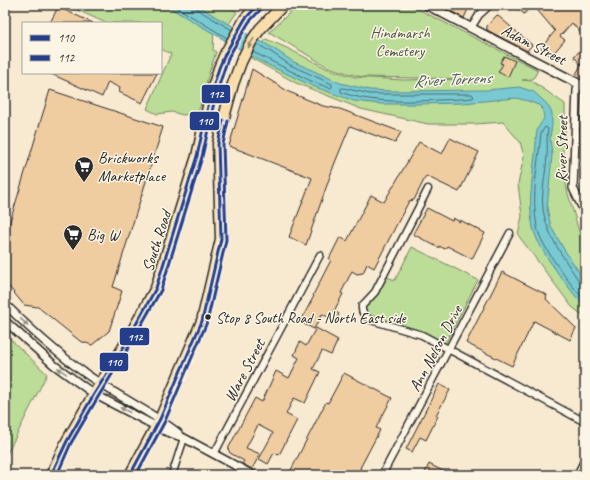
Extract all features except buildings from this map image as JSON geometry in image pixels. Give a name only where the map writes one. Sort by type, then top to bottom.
[{"type":"highway","points":[[130,475],[158,422],[202,321],[221,240],[218,144],[233,84],[242,58],[260,28],[283,5]]},
{"type":"highway","name":"South Road","points":[[51,475],[67,441],[123,348],[156,288],[197,156],[210,97],[225,54],[245,19],[256,7]]},
{"type":"main road","name":"Adam Street","points":[[427,5],[582,85]]},
{"type":"street","points":[[472,28],[479,15],[490,5]]},
{"type":"street","name":"River Street","points":[[582,85],[577,90],[573,188],[585,212]]},
{"type":"street","points":[[428,189],[374,292],[363,304],[361,309],[365,316],[371,320],[422,336],[449,349],[585,422]]},
{"type":"street","name":"Ann Nelson Drive","points":[[382,475],[510,233]]},
{"type":"street","name":"Ware Street","points":[[214,454],[320,255]]},
{"type":"street","points":[[5,304],[42,340],[101,384],[184,438],[252,475]]},
{"type":"street","points":[[5,320],[54,365],[94,394],[158,422]]},
{"type":"street","points":[[172,475],[184,438]]},
{"type":"street","points":[[577,475],[585,460]]},
{"type":"shaded area","points":[[580,84],[585,87],[585,213],[573,188]]},
{"type":"green space","points":[[66,5],[227,5],[237,12],[224,31],[214,32],[213,50],[216,52],[197,113],[183,115],[172,112],[157,114],[147,109],[171,54],[162,50],[162,22],[104,22]]},
{"type":"green space","name":"Hindmarsh Cemetery","points":[[298,5],[410,5],[538,70],[533,79],[522,80],[532,81],[565,104],[565,133],[562,161],[567,190],[581,238],[585,245],[585,317],[572,307],[518,235],[522,216],[518,184],[524,156],[520,142],[503,122],[475,124],[428,124],[361,109],[296,83],[251,58],[266,39],[328,69],[355,77],[403,80],[469,79],[362,77],[328,67],[269,32]]},
{"type":"green space","points":[[412,247],[478,280],[445,344],[371,317],[365,312],[364,308],[368,302],[374,299],[387,277],[395,280]]},
{"type":"green space","points":[[5,334],[47,374],[5,458]]},
{"type":"water","name":"River Torrens","points":[[165,5],[198,5],[216,17],[273,48],[292,61],[340,83],[370,90],[487,90],[519,87],[534,92],[547,104],[552,113],[550,137],[552,155],[547,208],[551,227],[585,281],[585,307],[563,280],[548,258],[536,237],[533,228],[531,217],[531,196],[537,133],[544,118],[541,106],[516,98],[463,103],[417,104],[380,104],[354,101],[312,86],[262,62]]},
{"type":"transit line","name":"110","points":[[51,475],[67,441],[123,348],[156,288],[197,156],[210,97],[219,68],[225,54],[245,19],[258,5]]},
{"type":"transit line","name":"112","points":[[57,475],[71,443],[161,290],[202,157],[215,98],[229,56],[249,22],[262,8]]},
{"type":"transit line","name":"110","points":[[130,475],[160,419],[202,321],[221,239],[218,144],[223,120]]},
{"type":"transit line","name":"112","points":[[136,475],[165,421],[207,322],[226,240],[223,144],[228,121]]},
{"type":"place","name":"Brickworks Marketplace","points":[[84,183]]},
{"type":"place","name":"Big W","points":[[73,251]]},
{"type":"place","name":"Stop 8 South Road - North East side","points":[[208,317]]}]
